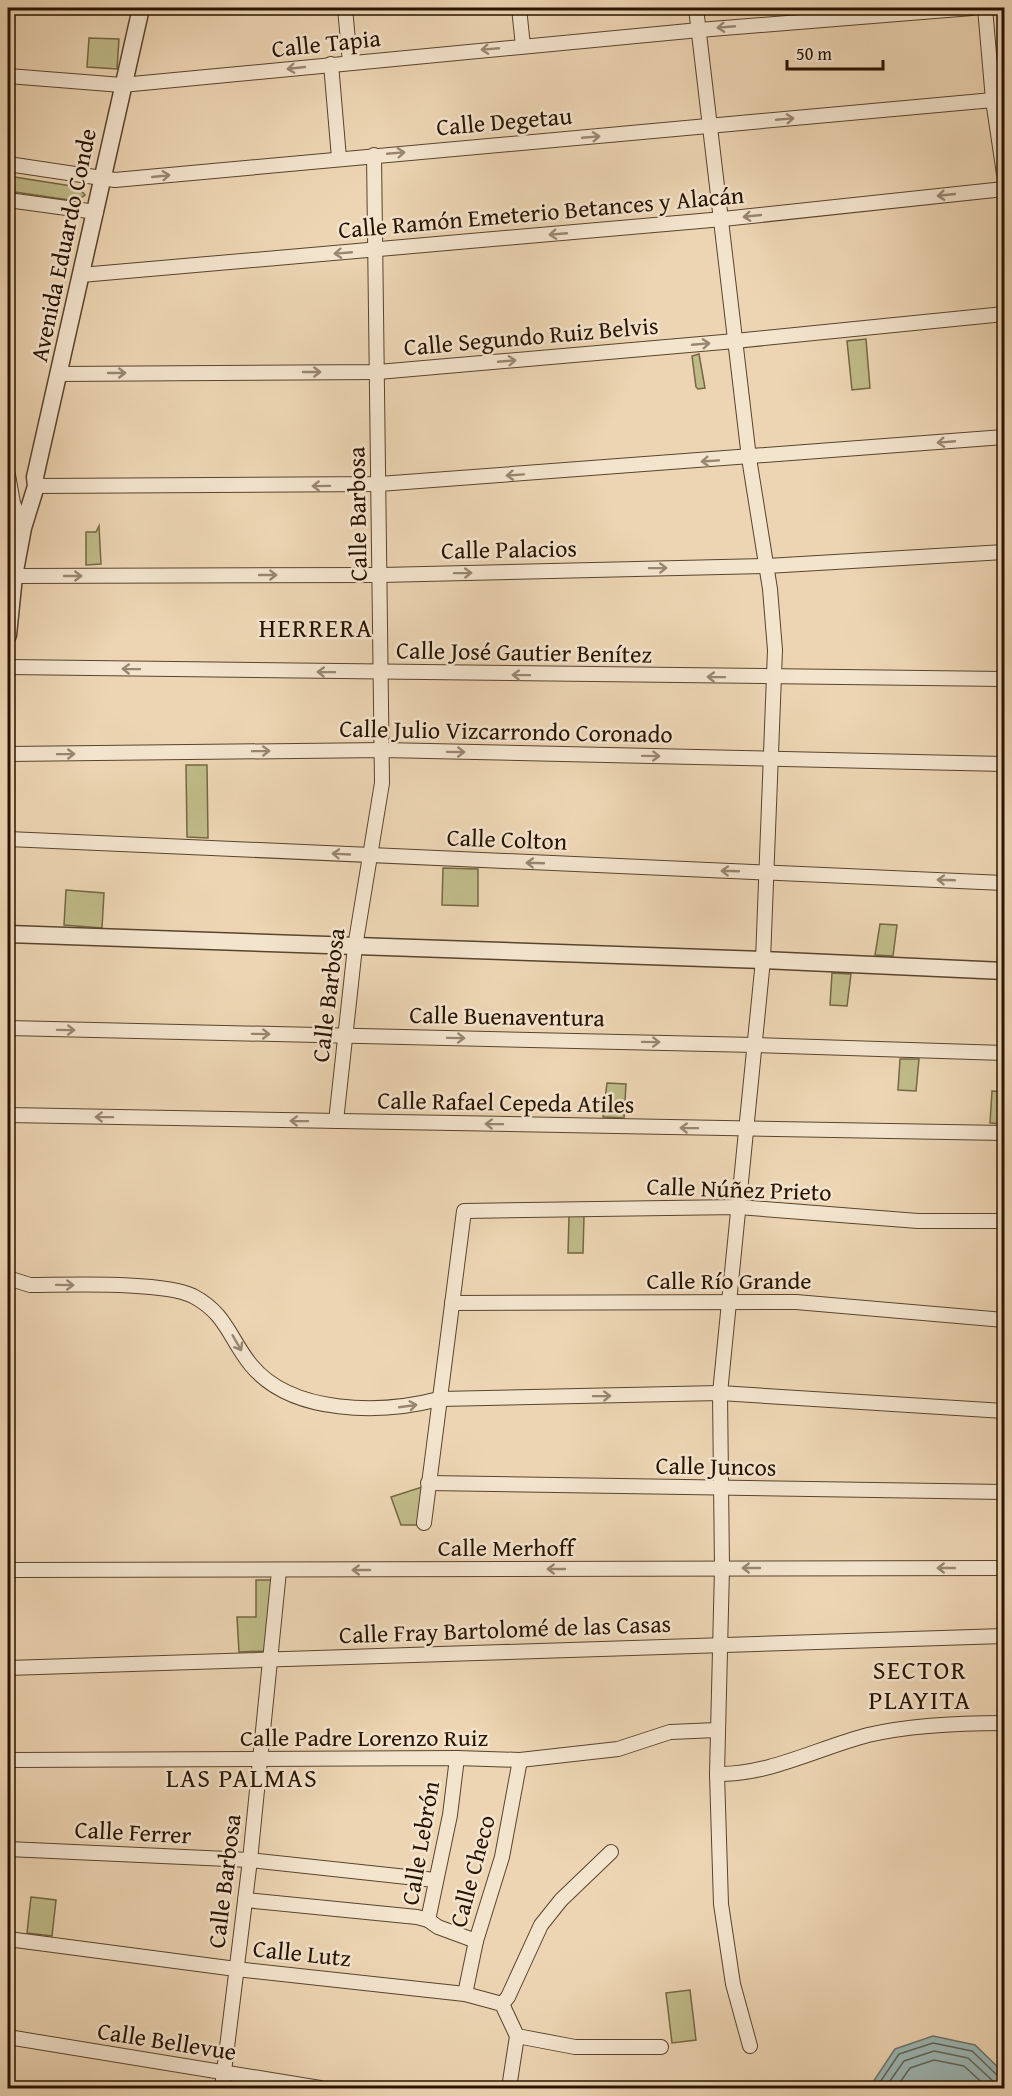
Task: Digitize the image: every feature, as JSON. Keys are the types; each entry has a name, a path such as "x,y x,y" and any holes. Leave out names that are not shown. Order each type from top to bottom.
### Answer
{"street":[{"name":"Avenida Eduardo Conde","path":"8,635 14,576 15,528 36,486 35,477 141,8"},
{"path":"345,8 350,63"},
{"path":"519,8 523,46"},
{"path":"696,8 723,219 749,458 773,616 774,678 763,960 727,1302 720,1393 722,1568 721,1643 718,1653 717,1774 721,1904 733,1984 750,2046"},
{"name":"Calle Tapia","path":"8,76 122,85 699,30 972,8"},
{"path":"985,8 999,99 1005,174"},
{"path":"331,64 339,158"},
{"name":"Calle Degetau","path":"8,164 116,180 999,99"},
{"name":"Calle Barbosa","path":"336,1121 355,947 382,783 374,155"},
{"name":"Calle Ramón Emeterio Betances y Alacán","path":"81,275 723,219 1005,189"},
{"path":"8,200 96,212"},
{"name":"Calle Segundo Ruiz Belvis","path":"59,374 378,372 735,341 1005,314"},
{"path":"36,486 379,484 1005,438"},
{"path":"8,475 15,528"},
{"name":"Calle Palacios","path":"14,576 381,575 767,566 1005,552"},
{"name":"Calle José Gautier Benítez","path":"8,667 1005,679"},
{"name":"Calle Julio Vizcarrondo Coronado","path":"8,754 383,750 1005,764"},
{"name":"Calle Colton","path":"8,839 1005,883"},
{"path":"8,934 763,960 1005,971"},
{"name":"Calle Buenaventura","path":"8,1029 346,1035 1005,1053"},
{"name":"Calle Rafael Cepeda Atiles","path":"8,1115 1005,1133"},
{"name":"Calle Núñez Prieto","path":"452,1303 466,1214 738,1207 918,1221 1005,1221"},
{"path":"8,1278 30,1285 178,1290 210,1307 219,1315 249,1363 262,1376 289,1394 316,1403 406,1408 439,1399 720,1393 1005,1411"},
{"path":"424,1523 452,1303"},
{"name":"Calle Río Grande","path":"452,1303 841,1304 1005,1320"},
{"name":"Calle Juncos","path":"428,1483 1005,1492"},
{"name":"Calle Merhoff","path":"8,1570 1005,1568"},
{"name":"Calle Barbosa","path":"222,2088 250,1860 272,1660 279,1571"},
{"name":"Calle Fray Bartolomé de las Casas","path":"8,1668 721,1643 1005,1636"},
{"path":"717,1774 766,1768 870,1735 945,1725 1005,1723"},
{"name":"Calle Padre Lorenzo Ruiz","path":"8,1760 457,1758 520,1760 618,1749 670,1732 717,1730"},
{"name":"Calle Lebrón","path":"457,1758 450,1815 428,1920 438,1927 476,1941"},
{"name":"Calle Checo","path":"465,1994 476,1941 502,1857 520,1760"},
{"name":"Calle Ferrer","path":"8,1849 250,1860 435,1880"},
{"path":"508,2088 517,2036 502,2004 508,1997 541,1925 561,1900 611,1852"},
{"path":"245,1900 428,1920"},
{"name":"Calle Lutz","path":"8,1939 236,1969 465,1994 502,2004"},
{"path":"517,2036 575,2047 661,2048"},
{"name":"Calle Bellevue","path":"8,2037 320,2088"}],"shaded area":[{"path":"89,38 119,39 117,69 87,67"},
{"path":"8,176 78,187 85,195 76,201 8,191"},
{"path":"866,339 870,388 852,390 847,341"},
{"path":"699,354 705,388 698,389 692,356"},
{"path":"99,526 101,564 86,565 86,532 96,532"},
{"path":"186,765 207,765 208,838 187,837"},
{"path":"443,868 478,869 478,906 442,905"},
{"path":"66,890 104,893 102,928 64,925"},
{"path":"880,924 897,925 893,956 875,955"},
{"path":"832,973 851,974 847,1006 830,1005"},
{"path":"900,1059 919,1059 916,1091 898,1090"},
{"path":"607,1083 626,1084 624,1118 603,1117"},
{"path":"992,1091 1004,1092 1004,1124 990,1123"},
{"path":"569,1216 584,1216 583,1253 568,1253"},
{"path":"422,1487 417,1525 401,1525 391,1497"},
{"path":"256,1580 273,1580 266,1651 239,1652 237,1617 256,1617"},
{"path":"31,1897 56,1900 52,1936 27,1933"},
{"path":"690,1990 696,2040 672,2043 666,1993"}],"water":[{"path":"933,2036 975,2045 1004,2073 1004,2088 869,2088 895,2049"}],"district":[{"name":"HERRERA","path":"316,627"},
{"name":"SECTOR PLAYITA","path":"920,1684"},
{"name":"LAS PALMAS","path":"242,1777"}]}
